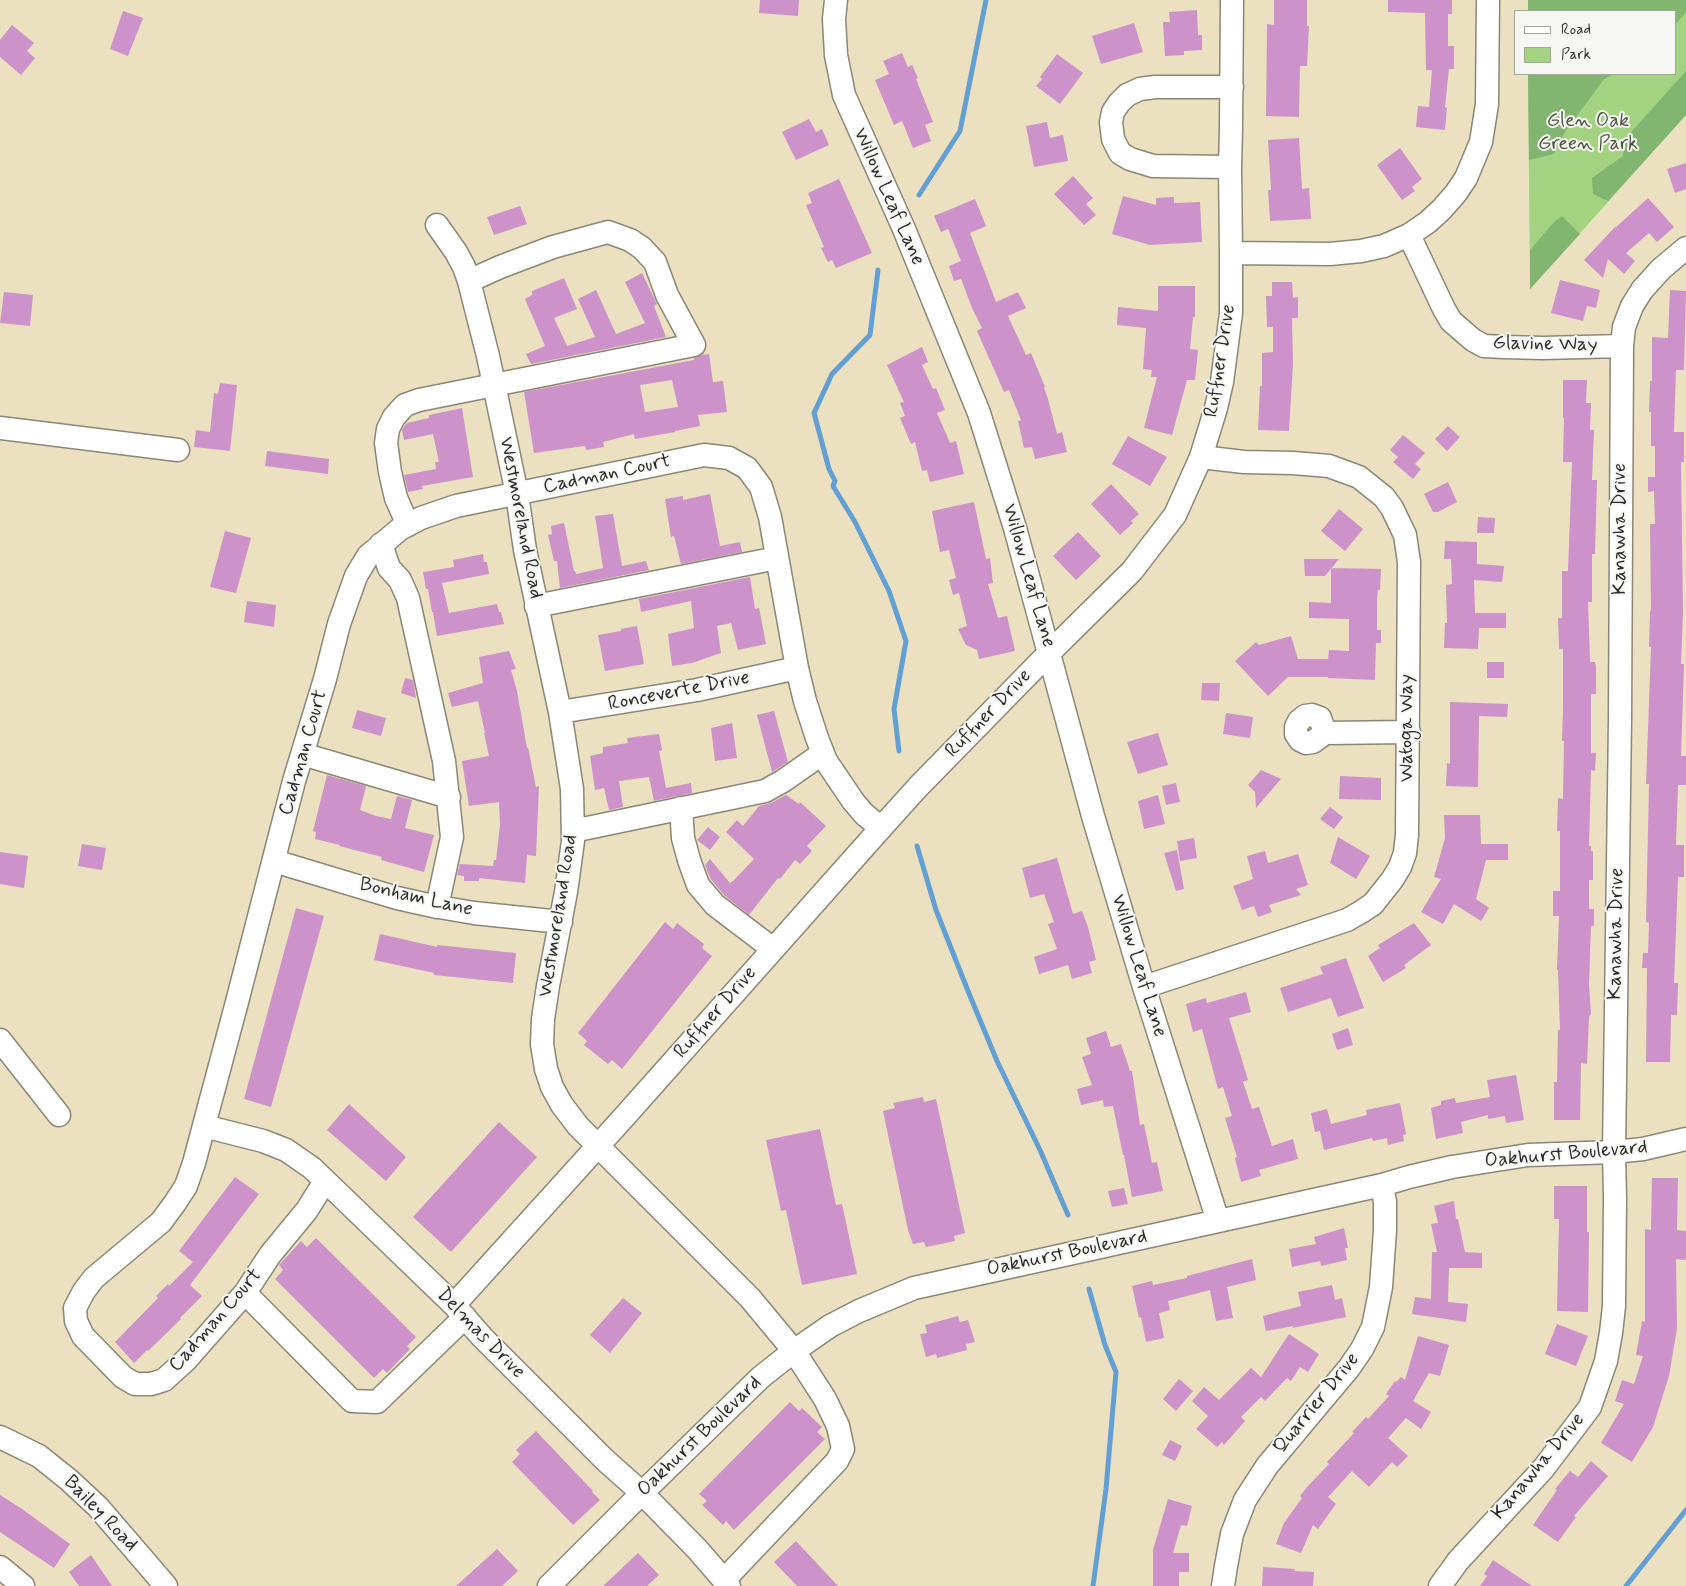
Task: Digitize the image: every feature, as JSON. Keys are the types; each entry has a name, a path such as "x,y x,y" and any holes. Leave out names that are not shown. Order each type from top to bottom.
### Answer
{"street":[{"name":"Willow Leaf Lane","path":"836,0 834,19 836,55 844,96 904,229 979,413 1015,528 1093,816 1144,987 1218,1221"},
{"name":"Ruffner Drive","path":"245,1293 352,1401 377,1402 459,1311 598,1145 880,828 1050,652 1132,571 1175,515 1201,457 1216,408 1222,382 1231,313 1232,0"},
{"path":"1232,253 1330,254 1361,251 1384,246 1409,235 1428,222 1456,193 1466,178 1481,142 1487,104 1488,0"},
{"path":"1230,167 1153,166 1130,159 1120,153 1113,139 1112,122 1113,112 1119,103 1127,95 1140,89 1155,87 1232,87"},
{"name":"Westmoreland Road","path":"437,225 456,252 469,282 494,385 517,494 536,606 560,712 572,789 573,841 561,922 546,994 543,1030 543,1052 546,1069 552,1087 562,1105 578,1126 750,1298 794,1351 828,1405 838,1426 843,1449 837,1461 726,1583"},
{"path":"408,525 396,498 386,443 388,429 394,416 405,405 419,400 694,345 667,295 655,262 642,248 630,240 608,232 552,246 469,282"},
{"name":"Glavine Way","path":"1409,235 1451,321 1472,340 1484,346 1543,348 1622,346"},
{"name":"Kanawha Drive","path":"1440,1586 1458,1561 1542,1469 1590,1407 1606,1361 1611,1334 1614,1306 1622,346 1624,327 1632,306 1642,290 1661,269 1686,248"},
{"path":"0,428 178,450"},
{"name":"Cadman Court","path":"325,1181 307,1210 270,1256 245,1293 186,1360 164,1380 151,1384 135,1384 123,1377 83,1336 76,1321 74,1308 94,1278 160,1222 176,1203 186,1186 204,1126 294,781 326,679 339,624 356,576 368,556 400,529 421,518 456,506 704,455 729,458 747,468 761,487 770,517 797,668 805,701 823,753 826,761 853,801 880,828"},
{"name":"Watoga Way","path":"1144,987 1347,920 1362,912 1373,904 1400,867 1405,853 1407,835 1409,562 1405,535 1396,516 1384,496 1359,477 1329,466 1244,462 1201,457"},
{"path":"381,544 389,568 400,580 408,598 444,761 452,837 437,907"},
{"path":"536,606 777,558"},
{"name":"Ronceverte Drive","path":"560,712 698,690 797,668"},
{"path":"1325,732 1409,732"},
{"path":"573,830 765,791 823,753"},
{"path":"302,754 449,797"},
{"path":"681,808 688,860 698,885 715,905 773,949"},
{"name":"Bonham Lane","path":"274,861 397,898 437,907 561,922"},
{"path":"0,1040 58,1115"},
{"name":"Delmas Drive","path":"204,1126 264,1140 286,1150 312,1168 459,1311 482,1337 605,1460 642,1493 697,1549 726,1583"},
{"name":"Oakhurst Boulevard","path":"550,1586 642,1493 761,1378 794,1351 830,1326 859,1311 914,1288 1452,1168 1528,1155 1643,1150 1686,1138"},
{"name":"Quarrier Drive","path":"1223,1586 1232,1534 1245,1500 1267,1466 1349,1368 1362,1349 1373,1326 1381,1287 1385,1230 1385,1202 1382,1185"},
{"name":"Bailey Road","path":"0,1437 39,1456 69,1480 98,1507 166,1586"},
{"path":"0,1567 23,1586"}],"green space":[{"name":"Glen Oak Green Park","path":"1528,0 1686,0 1686,115 1530,289 1528,75 1676,75 1676,10 1528,10"},
{"path":"1528,0 1686,0 1686,12 1676,24 1676,10 1528,10"},
{"path":"1686,71 1686,115 1608,201 1593,194 1592,178 1623,156 1625,139"},
{"path":"1528,75 1613,75 1604,79 1565,132 1554,154 1529,160"},
{"path":"1562,216 1580,234 1530,289 1530,250 1554,222"}],"building":[{"path":"760,0 799,0 798,16 759,13"},
{"path":"1274,0 1307,0 1307,26 1309,26 1307,66 1300,66 1299,117 1266,116 1267,24 1274,25"},
{"path":"1388,0 1452,0 1452,14 1448,14 1448,46 1454,46 1454,69 1449,69 1445,107 1447,108 1445,130 1416,127 1418,106 1429,107 1432,70 1426,70 1425,13 1388,12"},
{"path":"1197,10 1198,35 1202,35 1202,50 1184,51 1184,55 1165,56 1163,22 1170,22 1169,12"},
{"path":"123,11 143,18 128,56 110,49"},
{"path":"1134,23 1143,52 1101,64 1092,36"},
{"path":"12,25 34,43 27,51 35,58 21,75 0,57 0,40"},
{"path":"902,53 908,67 912,65 918,78 916,79 933,122 925,125 931,141 913,148 902,121 894,125 875,80 889,74 883,61"},
{"path":"1057,54 1083,73 1060,104 1036,86 1042,79 1040,77"},
{"path":"809,119 816,132 822,129 829,145 796,160 782,132"},
{"path":"1047,122 1050,138 1063,135 1068,161 1034,167 1026,126"},
{"path":"1299,138 1302,189 1309,188 1311,219 1270,221 1268,190 1271,190 1268,140"},
{"path":"1400,148 1422,179 1412,187 1415,191 1402,200 1377,165"},
{"path":"1686,163 1686,189 1675,193 1667,169"},
{"path":"1073,176 1093,198 1086,204 1096,215 1084,225 1054,194"},
{"path":"839,179 872,253 836,268 832,260 828,262 821,248 824,247 806,205 812,203 808,193"},
{"path":"1123,196 1156,205 1156,198 1174,197 1174,203 1200,202 1202,242 1150,245 1112,234"},
{"path":"1648,198 1674,227 1657,242 1649,233 1626,253 1635,261 1624,274 1608,259 1603,278 1584,260 1616,226 1615,228"},
{"path":"975,199 986,226 970,233 996,302 1018,292 1026,308 1008,316 1026,355 1031,353 1045,387 1057,434 1062,432 1067,452 1035,459 1032,447 1024,448 1018,421 1021,420 1009,390 1004,392 977,331 982,328 961,279 954,281 949,266 961,261 948,229 941,232 934,216"},
{"path":"520,206 527,224 494,235 487,217"},
{"path":"642,273 657,304 654,306 666,337 531,364 526,354 545,346 525,299 532,295 532,291 564,278 577,309 554,318 567,346 595,337 578,299 596,290 616,334 645,323 625,282"},
{"path":"1560,280 1600,290 1596,308 1587,306 1583,321 1551,313"},
{"path":"1272,282 1292,282 1293,298 1298,297 1298,318 1292,318 1293,364 1289,431 1258,430 1260,386 1262,386 1262,353 1273,352 1273,327 1267,327 1266,296 1272,296"},
{"path":"1158,286 1195,286 1195,317 1193,317 1190,349 1198,350 1195,380 1187,380 1172,435 1144,428 1157,377 1151,377 1152,370 1143,369 1146,328 1117,325 1118,307 1158,311"},
{"path":"1670,290 1686,291 1684,370 1676,370 1674,432 1684,432 1684,462 1681,462 1683,612 1681,664 1684,664 1681,756 1686,756 1686,785 1678,785 1676,845 1684,845 1684,877 1678,877 1674,983 1678,983 1677,1015 1671,1015 1670,1062 1646,1062 1647,968 1642,968 1643,953 1648,953 1649,923 1646,922 1649,784 1646,784 1651,647 1649,647 1651,611 1650,524 1655,524 1654,491 1648,492 1648,477 1655,477 1655,446 1651,446 1651,412 1649,412 1650,381 1652,381 1652,337 1668,338"},
{"path":"4,292 33,295 30,326 0,323"},
{"path":"922,347 928,362 922,365 933,389 936,388 945,410 937,413 950,443 956,441 964,474 930,482 927,470 922,471 915,442 911,444 900,418 905,416 900,403 904,402 887,365"},
{"path":"709,354 713,382 723,381 727,412 698,415 700,426 675,432 635,439 634,434 603,442 604,447 586,450 585,446 534,453 524,392 694,360 694,358","holes":["672,380 678,407 645,412 640,385"]},
{"path":"1563,380 1587,380 1586,403 1591,403 1590,430 1594,430 1592,480 1597,480 1595,554 1592,554 1592,602 1588,602 1590,662 1595,662 1596,667 1596,694 1591,694 1591,753 1596,753 1595,771 1591,770 1589,846 1591,846 1591,851 1593,851 1593,880 1589,880 1589,909 1594,909 1594,926 1591,926 1589,984 1591,1014 1589,1017 1587,1064 1581,1063 1580,1120 1554,1120 1554,1082 1557,1082 1558,1030 1560,1030 1557,970 1559,916 1553,916 1553,891 1560,891 1560,831 1557,831 1558,798 1563,799 1564,741 1562,741 1563,649 1559,649 1558,618 1562,618 1562,571 1568,571 1572,462 1563,462"},
{"path":"220,383 237,385 230,451 194,447 196,430 210,432 214,393 218,394"},
{"path":"462,408 473,477 422,486 423,489 408,492 404,475 436,469 435,462 439,462 433,434 404,440 402,430 405,425 429,418 429,415"},
{"path":"1448,426 1460,437 1447,451 1435,439"},
{"path":"1403,435 1425,453 1415,464 1421,469 1413,479 1393,462 1398,457 1390,450"},
{"path":"1128,436 1167,457 1150,486 1112,464"},
{"path":"267,451 329,459 328,474 265,466"},
{"path":"1448,482 1457,502 1438,512 1433,512 1424,494"},
{"path":"1111,484 1139,514 1131,521 1133,523 1120,535 1091,504"},
{"path":"710,494 720,546 740,542 742,552 681,564 674,536 671,537 665,499 683,496 683,500"},
{"path":"974,502 986,559 990,558 993,583 988,584 998,618 1007,616 1015,651 979,659 977,650 966,645 958,629 967,626 959,593 953,595 949,580 956,578 949,550 940,552 932,511"},
{"path":"1339,509 1363,529 1345,551 1321,531"},
{"path":"613,514 622,566 646,561 649,570 560,588 557,561 554,561 548,535 552,534 551,526 564,523 576,574 603,568 595,516"},
{"path":"1478,517 1495,518 1494,533 1477,533"},
{"path":"225,531 251,538 236,593 210,587"},
{"path":"1078,532 1101,556 1076,580 1053,556"},
{"path":"1445,541 1477,542 1477,564 1504,566 1502,582 1474,580 1475,613 1506,613 1506,628 1479,628 1478,649 1444,648 1445,623 1447,623 1446,585 1452,584 1451,559 1444,559"},
{"path":"483,554 484,562 487,562 489,574 442,583 449,613 497,604 504,624 437,636 423,572 454,567 453,560"},
{"path":"1304,559 1339,559 1325,576 1305,576"},
{"path":"1331,568 1381,569 1380,590 1378,590 1377,598 1377,630 1381,630 1381,643 1376,643 1375,680 1288,677 1268,696 1235,661 1256,642 1259,645 1291,636 1298,659 1328,659 1329,650 1349,651 1349,619 1309,618 1309,602 1331,603"},
{"path":"750,577 755,609 759,608 766,644 738,650 731,623 717,626 721,653 692,663 672,666 668,634 694,628 691,601 641,612 639,599"},
{"path":"247,601 276,605 274,627 244,622"},
{"path":"637,626 644,664 605,671 598,635"},
{"path":"509,651 516,669 511,670 517,691 527,748 536,787 539,786 536,856 527,855 525,883 479,878 479,881 464,881 464,876 457,875 460,864 493,866 494,860 496,860 500,825 499,802 469,806 462,761 489,756 485,733 478,701 452,707 448,693 483,683 479,657"},
{"path":"1487,662 1504,662 1504,678 1487,678"},
{"path":"405,678 413,680 416,698 401,693"},
{"path":"1202,683 1220,683 1219,701 1201,700"},
{"path":"1450,702 1508,704 1507,717 1479,716 1478,787 1446,786 1447,763 1450,764"},
{"path":"357,710 386,718 381,736 352,728"},
{"path":"774,711 788,762 772,772 757,715"},
{"path":"1226,713 1253,717 1250,738 1223,734"},
{"path":"732,723 737,758 715,761 711,728"},
{"path":"1158,733 1168,765 1138,774 1127,742"},
{"path":"659,734 662,750 659,751 666,788 691,783 692,793 654,801 649,777 619,781 623,807 609,810 604,788 595,790 590,756 603,753 603,747 628,743 627,738"},
{"path":"1261,770 1281,779 1256,808 1255,792 1248,785"},
{"path":"327,775 366,786 360,810 376,816 391,819 397,796 412,800 405,828 434,835 424,872 381,860 382,857 315,839 316,832 313,831"},
{"path":"1340,776 1381,778 1381,800 1339,799"},
{"path":"1176,783 1180,802 1166,805 1162,786"},
{"path":"786,795 799,804 800,802 826,826 807,846 812,851 800,864 795,860 749,915 724,895 710,878 705,865 710,859 730,883 733,881 754,859 726,832 737,820 743,826 759,806 771,803"},
{"path":"1158,795 1165,824 1144,829 1138,801"},
{"path":"1330,807 1343,817 1334,829 1320,819"},
{"path":"1444,815 1480,815 1481,844 1508,844 1508,860 1486,860 1476,899 1489,908 1481,921 1454,904 1443,924 1421,912 1441,879 1434,877 1445,838"},
{"path":"708,827 720,837 710,850 697,840"},
{"path":"1338,837 1370,856 1356,879 1330,863"},
{"path":"1194,838 1197,858 1180,861 1177,841"},
{"path":"82,844 106,848 102,870 78,866"},
{"path":"1177,850 1184,889 1176,891 1164,853"},
{"path":"1265,851 1268,863 1298,854 1308,885 1296,889 1301,895 1269,905 1272,912 1258,917 1254,906 1242,910 1233,886 1253,879 1247,856"},
{"path":"0,852 28,856 24,888 0,884"},
{"path":"1057,858 1073,914 1082,911 1096,960 1089,962 1092,973 1072,979 1068,965 1039,974 1034,957 1057,949 1048,924 1054,922 1044,894 1030,898 1022,868"},
{"path":"296,908 324,916 271,1107 244,1099"},
{"path":"665,922 673,929 677,923 704,944 702,948 712,956 622,1069 612,1060 608,1064 584,1045 587,1041 578,1033"},
{"path":"1414,923 1431,945 1404,965 1406,968 1383,982 1368,956 1380,948 1378,945"},
{"path":"380,934 437,947 437,945 516,953 513,983 434,975 434,973 374,960"},
{"path":"1346,958 1364,1008 1338,1017 1331,998 1288,1012 1280,988 1323,974 1320,967"},
{"path":"1246,992 1251,1012 1229,1018 1248,1080 1243,1082 1252,1109 1259,1107 1272,1146 1293,1139 1298,1159 1259,1170 1261,1176 1241,1182 1235,1158 1237,1157 1225,1118 1232,1116 1223,1087 1218,1089 1202,1029 1193,1032 1186,1004 1206,998 1207,1003"},
{"path":"1348,1028 1353,1045 1337,1050 1332,1034"},
{"path":"1106,1031 1111,1047 1121,1044 1130,1071 1132,1071 1140,1125 1144,1124 1152,1163 1157,1162 1163,1191 1132,1197 1113,1106 1104,1107 1103,1100 1081,1105 1077,1089 1092,1085 1082,1057 1091,1054 1086,1038"},
{"path":"1516,1075 1524,1120 1506,1123 1505,1116 1488,1119 1488,1115 1461,1122 1463,1133 1436,1139 1431,1108 1441,1105 1441,1101 1455,1098 1456,1103 1490,1097 1487,1080"},
{"path":"923,1097 924,1102 936,1099 965,1233 954,1236 955,1241 926,1247 924,1242 913,1244 908,1230 883,1111 895,1108 893,1103"},
{"path":"1400,1103 1406,1134 1403,1135 1404,1141 1388,1145 1387,1138 1373,1141 1372,1138 1324,1150 1320,1131 1315,1132 1311,1113 1327,1109 1331,1124 1367,1115 1366,1110"},
{"path":"349,1104 406,1157 386,1181 327,1130"},
{"path":"499,1122 537,1157 451,1252 413,1217"},
{"path":"820,1129 836,1205 842,1204 857,1274 802,1285 786,1210 781,1211 766,1140"},
{"path":"235,1177 259,1194 190,1285 202,1296 181,1319 134,1363 115,1342 158,1298 156,1296 193,1262 179,1251"},
{"path":"1652,1178 1678,1178 1677,1230 1686,1231 1686,1260 1676,1259 1677,1328 1669,1376 1653,1427 1632,1462 1601,1443 1624,1404 1615,1401 1622,1380 1634,1384 1643,1356 1636,1355 1642,1321 1645,1322 1645,1229 1651,1230"},
{"path":"1554,1186 1587,1186 1587,1232 1589,1232 1588,1312 1557,1311 1559,1219 1554,1219"},
{"path":"1124,1188 1128,1204 1112,1207 1108,1191"},
{"path":"1454,1201 1456,1219 1458,1219 1465,1252 1482,1253 1482,1268 1449,1268 1448,1302 1468,1304 1466,1322 1412,1314 1415,1297 1431,1299 1432,1252 1437,1252 1431,1224 1438,1223 1434,1206"},
{"path":"1344,1228 1348,1248 1345,1248 1347,1260 1321,1266 1320,1261 1292,1267 1289,1249 1316,1244 1314,1237"},
{"path":"316,1238 416,1337 407,1346 410,1349 387,1373 383,1369 374,1378 275,1279 283,1270 279,1265 301,1241 307,1247"},
{"path":"1252,1259 1256,1280 1227,1287 1233,1318 1216,1321 1210,1290 1168,1301 1170,1310 1159,1313 1164,1338 1146,1342 1132,1286 1152,1281 1153,1285 1187,1278 1187,1276"},
{"path":"1332,1285 1335,1300 1342,1298 1346,1317 1292,1328 1294,1326 1266,1331 1263,1316 1301,1306 1298,1292"},
{"path":"623,1298 642,1313 610,1353 590,1335"},
{"path":"958,1316 960,1322 968,1320 975,1342 966,1344 967,1350 937,1358 936,1354 926,1357 920,1334 927,1333 925,1325"},
{"path":"1557,1324 1588,1336 1576,1366 1545,1354"},
{"path":"1289,1334 1319,1354 1308,1372 1300,1367 1291,1381 1287,1378 1265,1401 1261,1397 1241,1417 1245,1421 1224,1445 1222,1442 1217,1447 1196,1429 1208,1416 1192,1401 1204,1387 1219,1400 1251,1368 1261,1377"},
{"path":"1418,1336 1449,1345 1440,1376 1429,1373 1413,1401 1431,1412 1421,1429 1406,1418 1388,1438 1408,1456 1397,1467 1392,1462 1369,1487 1352,1471 1328,1497 1336,1504 1318,1529 1313,1525 1301,1553 1276,1544 1284,1523 1302,1498 1300,1496 1307,1487 1329,1464 1327,1462 1354,1433 1352,1432 1366,1417 1368,1419 1389,1396 1386,1394 1395,1381 1401,1377 1405,1380"},
{"path":"1179,1379 1193,1391 1176,1411 1163,1399"},
{"path":"790,1402 799,1411 802,1408 822,1427 817,1432 825,1439 734,1530 726,1521 723,1525 702,1505 707,1501 699,1494"},
{"path":"536,1431 600,1500 573,1525 512,1462 520,1454 516,1450"},
{"path":"1170,1440 1182,1446 1175,1461 1162,1455"},
{"path":"1591,1461 1608,1476 1574,1516 1576,1517 1558,1542 1533,1525 1557,1490 1555,1489 1570,1471 1578,1477"},
{"path":"0,1495 70,1544 54,1568 0,1532"},
{"path":"1168,1499 1192,1506 1187,1526 1181,1525 1173,1553 1189,1553 1189,1572 1179,1572 1179,1586 1153,1586 1153,1550"},
{"path":"796,1541 838,1586 797,1586 774,1562"},
{"path":"497,1549 518,1571 502,1586 456,1586"},
{"path":"638,1553 659,1575 647,1586 603,1586"},
{"path":"91,1555 112,1586 79,1586 69,1572"},
{"path":"1493,1560 1532,1586 1480,1586 1487,1576 1484,1574"},
{"path":"1263,1567 1314,1572 1313,1586 1262,1586"}],"waterway":[{"path":"919,195 960,131 986,0"},
{"path":"878,270 870,335 832,374 814,413 829,469 835,481 833,486 855,522 889,591 906,641 894,709 899,751"},
{"path":"917,846 936,910 968,991 997,1061 1040,1150 1068,1215"},
{"path":"1089,1289 1105,1345 1116,1372 1106,1489 1093,1586"},
{"path":"1626,1586 1686,1510"}]}
